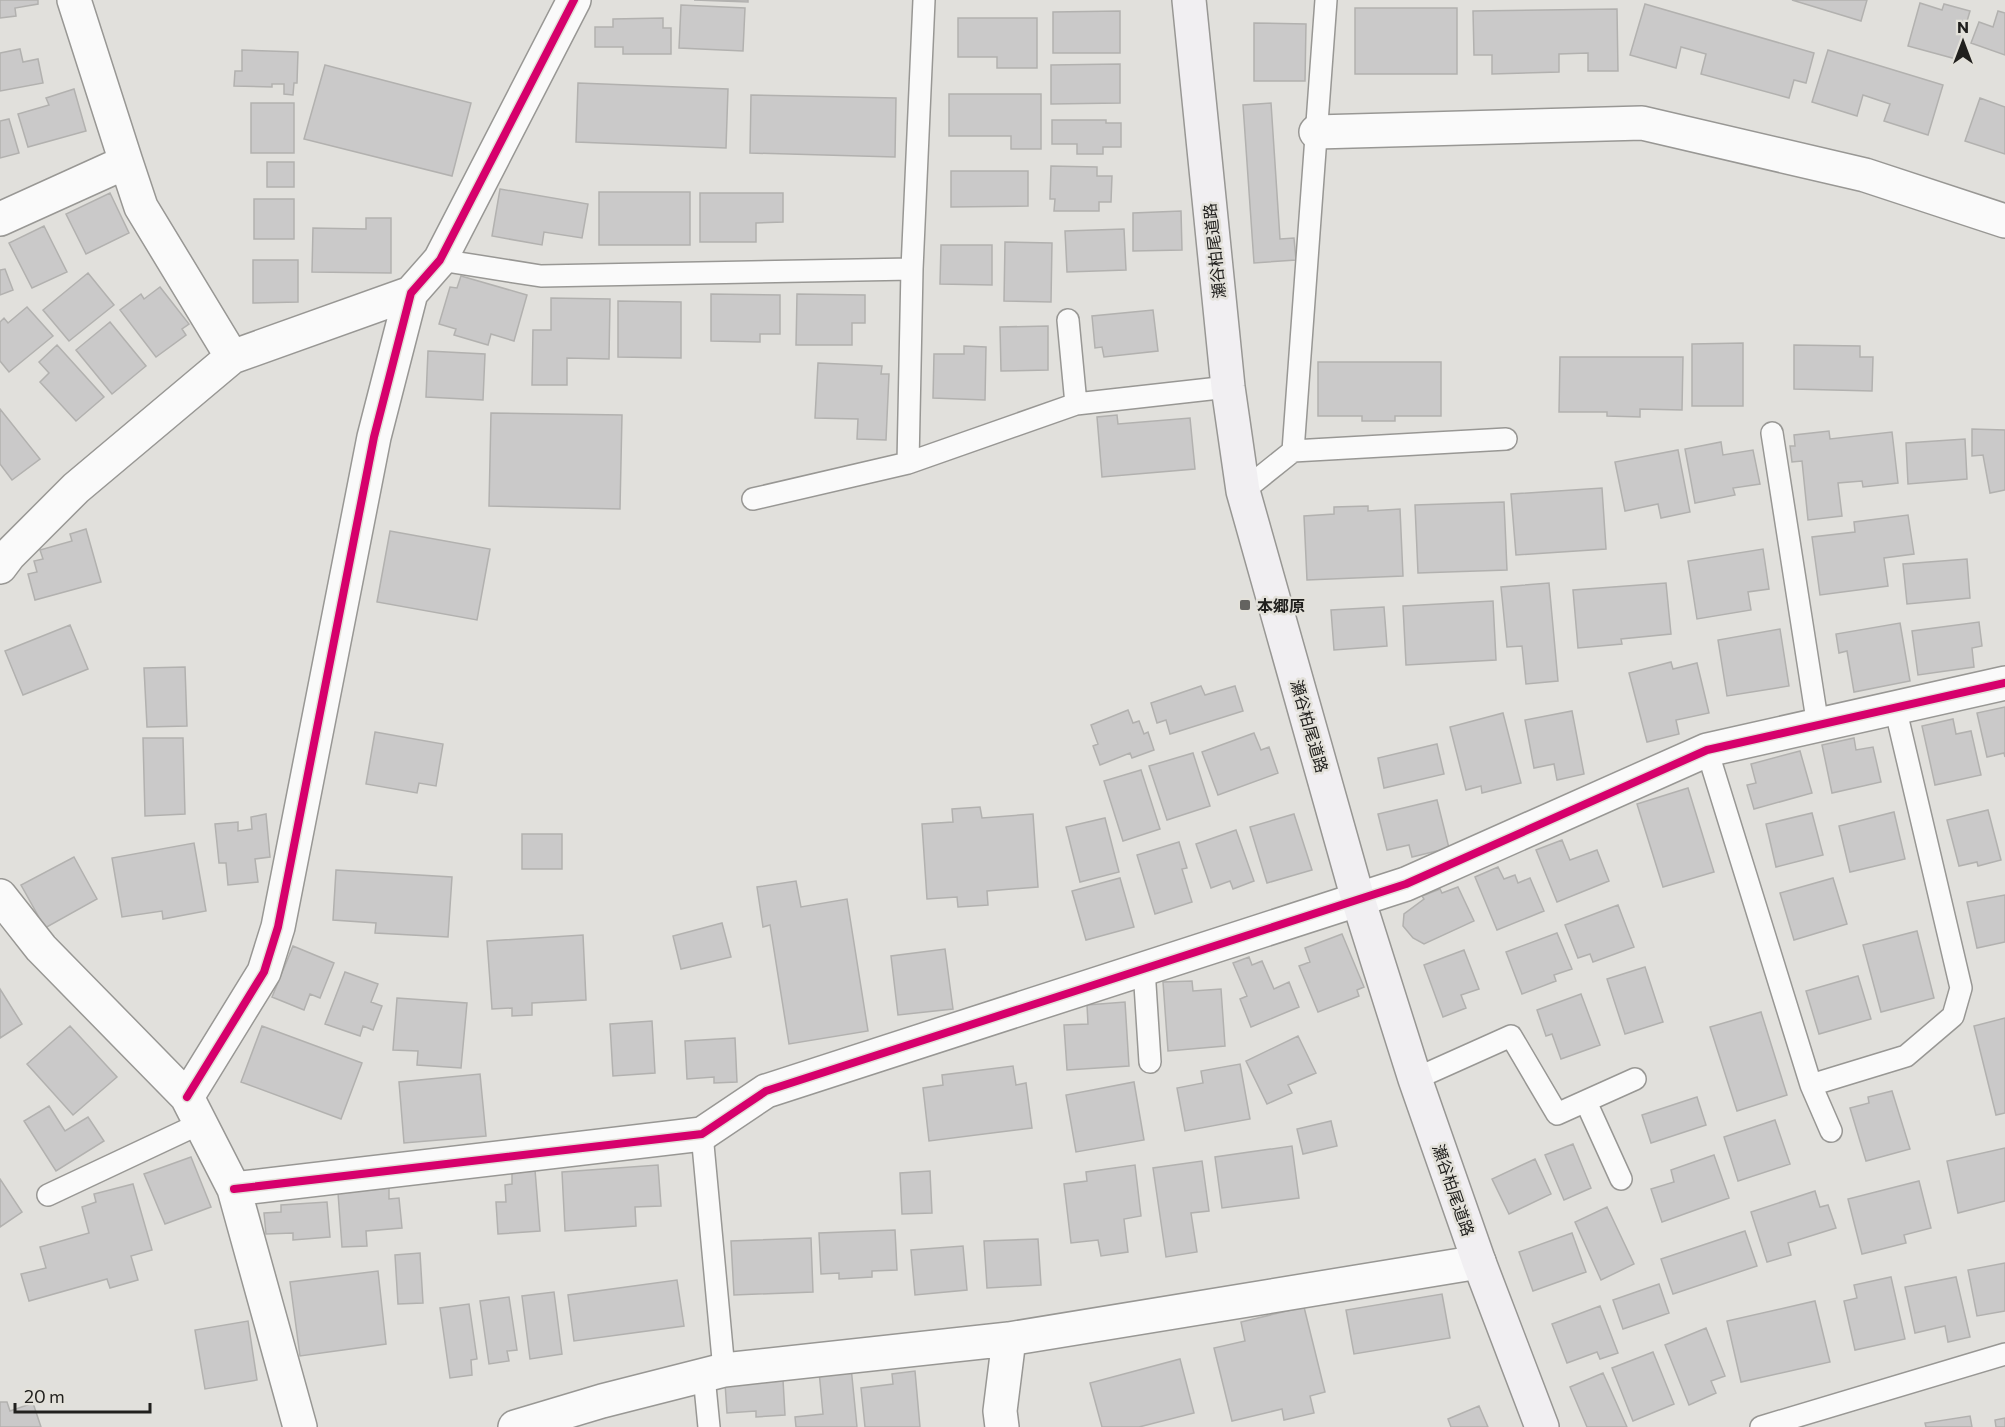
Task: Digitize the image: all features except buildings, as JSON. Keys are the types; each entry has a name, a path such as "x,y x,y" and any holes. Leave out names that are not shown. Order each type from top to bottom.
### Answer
{"main road":[{"name":"瀬谷柏尾道路","path":"1189,0 1228,387 1243,491 1358,899 1414,1079 1479,1262 1542,1427"}],"street":[{"path":"74,0 141,207 232,357"},
{"path":"193,1111 264,972 279,927 374,437 411,293 440,260 574,0"},
{"path":"1316,132 1642,123 1865,175 2005,221"},
{"path":"0,219 126,162"},
{"path":"0,567 9,555 76,488 232,357 411,293"},
{"path":"234,1189 702,1134 766,1091 1406,884 1707,750 2005,683"},
{"path":"0,896 41,948 193,1111 234,1189 300,1427"},
{"path":"514,1427 602,1401 714,1373 1009,1339 1479,1262"},
{"path":"1002,1427 1000,1411 1009,1339"}],"lane":[{"path":"908,463 912,269 924,0"},
{"path":"1293,451 1326,0"},
{"path":"440,260 541,276 912,269"},
{"path":"1068,320 1076,404"},
{"path":"753,499 908,463 1076,404 1228,387"},
{"path":"1772,433 1818,726"},
{"path":"1243,491 1293,451 1506,440"},
{"path":"1811,1085 1906,1056 1953,1016 1961,988 1895,707"},
{"path":"1707,750 1811,1085 1831,1131"},
{"path":"1144,969 1150,1062"},
{"path":"1414,1079 1511,1036 1557,1114 1635,1079"},
{"path":"1586,1102 1622,1179"},
{"path":"48,1195 193,1111"},
{"path":"702,1134 714,1373 709,1427"},
{"path":"1761,1427 2005,1354"}],"cycle path":[{"path":"187,1097 264,972 278,927 374,437 411,293 440,260 574,0"},
{"path":"234,1189 702,1134 766,1091 1406,884 1707,750 2005,683"}],"place":[{"name":"本郷原","path":"1245,605"}]}
